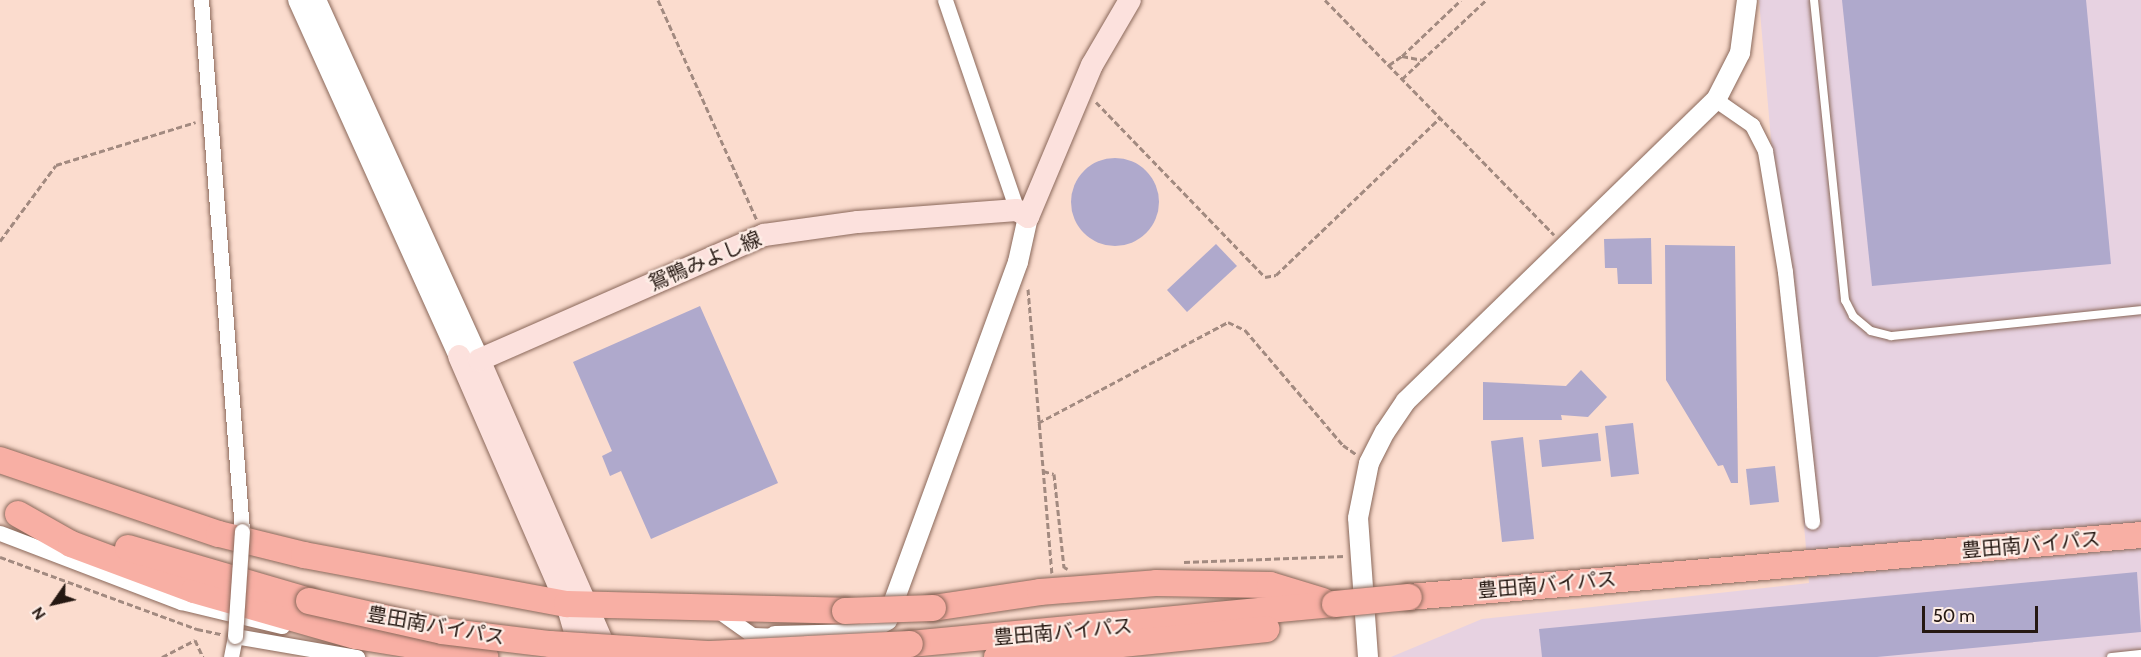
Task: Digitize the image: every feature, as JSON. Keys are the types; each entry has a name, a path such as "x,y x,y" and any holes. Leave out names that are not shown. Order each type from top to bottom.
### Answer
{"highway":[{"path":"0,459 230,537 304,555 577,606 845,611 933,608 1040,592 1156,583 1270,585 1335,604"},
{"path":"9,511 71,544 194,590 356,646 485,657"},
{"name":"豊田南バイパス","path":"9,511 309,601 442,631 550,644 711,654 910,644 1409,597 1774,568 2141,535"},
{"path":"997,657 1269,629 1335,604"}],"main road":[{"path":"1023,214 1127,2"},
{"name":"鴛鴨みよし線","path":"469,358 764,235 858,222 1023,214"},
{"path":"469,358 577,606 609,657"},
{"path":"577,606 582,657"}],"street":[{"path":"201,0 242,531 235,636 231,657"},
{"path":"298,0 469,358"},
{"path":"316,0 469,358"},
{"path":"714,609 752,636 862,634 887,620 1018,262 1023,214 945,0"},
{"path":"1368,657 1358,518 1369,463 1406,401 1716,100 1740,53 1747,0"},
{"path":"1716,100 1752,125 1765,151 1786,284 1812,522"},
{"path":"0,533 181,602 356,646"},
{"path":"235,636 356,646"},
{"path":"737,657 775,636"}],"lane":[{"path":"1814,0 1845,300 1853,316 1870,331 1892,336 2141,310"},
{"path":"2111,657 2141,654"}],"path":[{"path":"658,0 764,235"},
{"path":"1325,0 1565,247"},
{"path":"1389,65 1402,56 1461,0"},
{"path":"1402,79 1486,0"},
{"path":"1402,56 1422,60"},
{"path":"1083,88 1264,277 1276,275 1440,118"},
{"path":"0,242 56,165 209,118"},
{"path":"1018,262 1026,272 1052,580"},
{"path":"1038,423 1228,322 1245,330 1343,445 1369,463"},
{"path":"1043,471 1054,474 1064,567 1073,572"},
{"path":"1178,562 1236,557 1361,555"},
{"path":"0,557 197,629 235,636"},
{"path":"162,657 195,640 203,657"}],"shaded area":[{"path":"1759,0 2141,0 2141,657 1391,657 1482,619 1809,583"}],"building":[{"path":"1842,0 2086,0 2111,264 1872,286"},
{"path":"1106,158 1124,158 1140,165 1152,177 1159,193 1159,211 1152,227 1140,239 1124,246 1106,246 1090,239 1078,227 1071,211 1071,193 1078,177 1090,165"},
{"path":"1651,238 1652,284 1618,284 1617,268 1605,268 1604,239"},
{"path":"1216,244 1237,266 1187,312 1167,290"},
{"path":"1665,245 1735,246 1738,483 1731,483 1723,465 1718,466 1666,380"},
{"path":"700,306 778,483 651,539 621,471 610,476 602,456 612,451 573,362"},
{"path":"1581,370 1607,397 1588,417 1561,415 1562,420 1483,420 1483,382 1566,386"},
{"path":"1633,423 1639,474 1611,477 1605,426"},
{"path":"1598,433 1601,461 1542,467 1539,440"},
{"path":"1523,437 1534,539 1502,542 1491,441"},
{"path":"1775,466 1779,502 1750,505 1746,469"},
{"path":"2137,572 2141,632 1877,657 1542,657 1539,629"}]}
